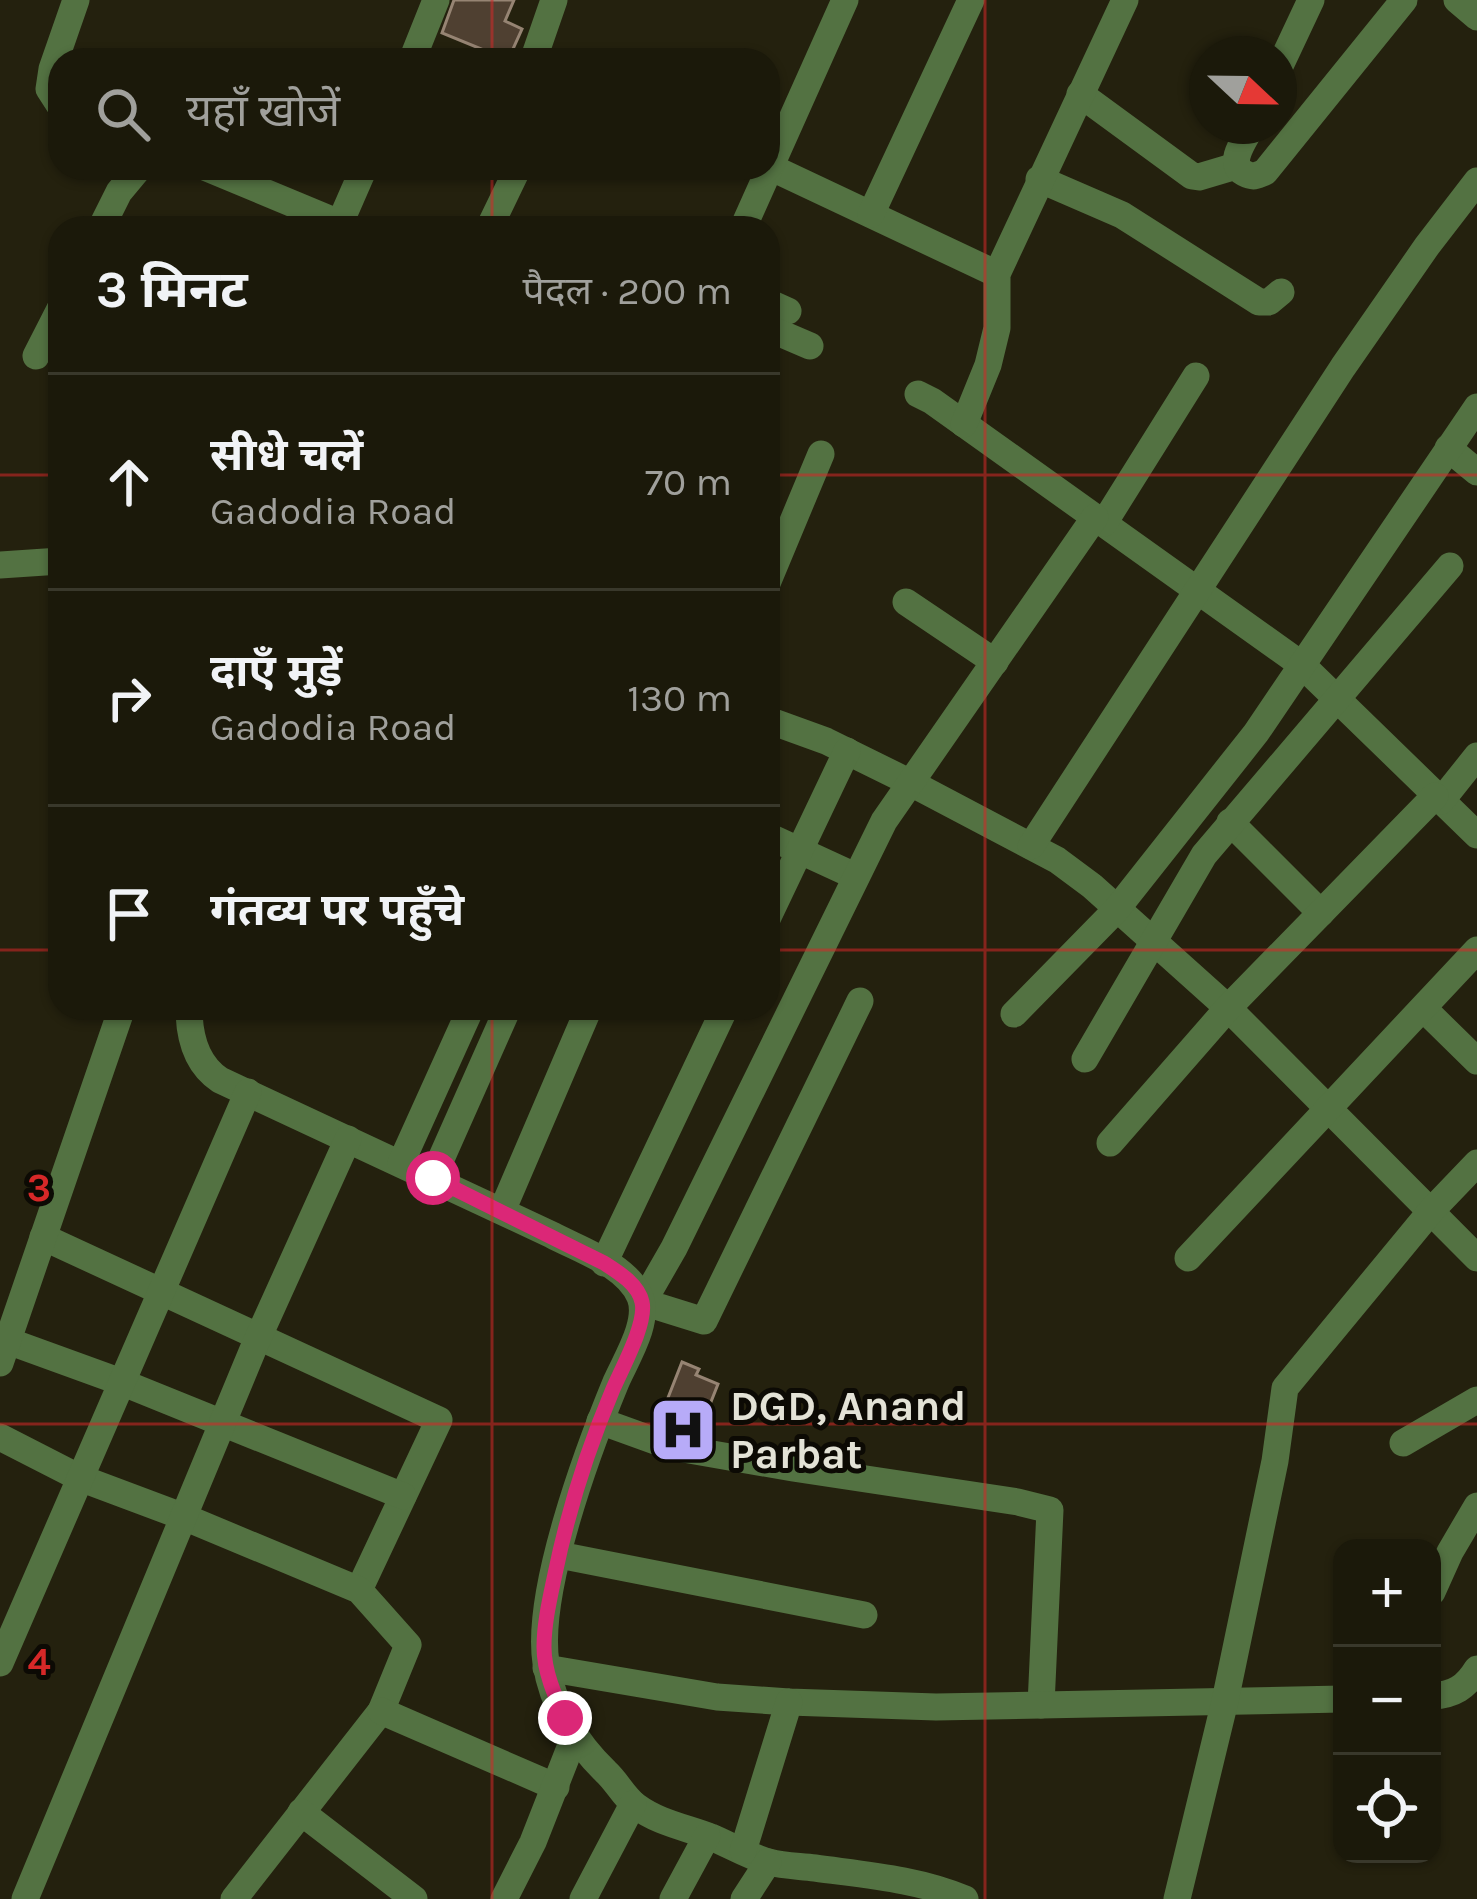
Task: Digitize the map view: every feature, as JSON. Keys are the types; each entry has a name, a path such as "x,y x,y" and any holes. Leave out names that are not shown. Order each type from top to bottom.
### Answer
{"street":[{"path":"59,48 76,0"},
{"path":"417,48 436,0"},
{"path":"537,48 554,0"},
{"path":"780,145 845,0"},
{"path":"872,214 970,0"},
{"path":"964,424 997,328 997,274 1125,0"},
{"path":"1295,36 1312,0"},
{"path":"1080,94 1192,176 1235,166 1257,176 1404,0"},
{"path":"1457,0 1477,17"},
{"path":"1235,166 1243,144"},
{"path":"780,172 997,274"},
{"path":"1039,179 1122,215 1259,302 1269,302 1281,292"},
{"path":"107,216 129,180"},
{"path":"236,180 322,216"},
{"path":"349,216 360,180"},
{"path":"495,216 512,180"},
{"path":"748,216 764,180"},
{"path":"1031,846 1343,367 1477,181"},
{"path":"780,318 811,346"},
{"path":"36,356 48,332"},
{"path":"965,1899 936,1887 887,1889 756,1856 670,1826 633,1804 584,1750 555,1696 544,1647 548,1609 559,1555 600,1421 639,1327 643,1303 855,876 909,782 1100,520 1196,376"},
{"path":"918,394 1302,665 1477,835"},
{"path":"1014,1014 1116,910 1256,733 1477,406"},
{"path":"1448,448 1477,472"},
{"path":"780,551 821,454"},
{"path":"0,565 48,562"},
{"path":"1085,1059 1204,856 1450,566"},
{"path":"906,602 995,662"},
{"path":"780,724 909,782 1057,860 1092,886 1228,1008 1477,1258"},
{"path":"780,892 848,751"},
{"path":"1110,1143 1228,1008 1477,756"},
{"path":"1230,822 1321,913"},
{"path":"780,841 855,876"},
{"path":"1188,1258 1477,950"},
{"path":"190,1020 205,1069 220,1080 604,1263 635,1288 643,1303 704,1321 860,1001"},
{"path":"1424,1010 1477,1061"},
{"path":"118,1020 4,1352 121,1382 403,1496"},
{"path":"401,1163 466,1020"},
{"path":"433,1178 503,1020"},
{"path":"502,1211 584,1020"},
{"path":"604,1263 719,1020"},
{"path":"0,1663 248,1092"},
{"path":"25,1899 259,1335 348,1139"},
{"path":"1177,1899 1225,1701 1275,1461 1285,1388 1431,1211 1477,1163"},
{"path":"43,1238 439,1420 358,1590"},
{"path":"1403,1442 1477,1400"},
{"path":"600,1421 671,1447 1050,1510 1041,1705"},
{"path":"0,1437 80,1478 184,1516 358,1590 408,1645 381,1711 234,1899"},
{"path":"1441,1572 1477,1506"},
{"path":"559,1555 864,1615"},
{"path":"546,1669 717,1697 790,1702 936,1707 1333,1700"},
{"path":"1449,1693 1466,1685 1477,1669"},
{"path":"744,1899 790,1702"},
{"path":"381,1711 556,1787"},
{"path":"504,1899 533,1842 575,1735"},
{"path":"583,1899 633,1804"},
{"path":"302,1812 414,1899"},
{"path":"674,1899 706,1835"}],"building":[{"path":"454,0 514,0 505,21 522,29 513,48 479,48 442,33"},
{"path":"682,1362 699,1369 696,1375 718,1384 701,1427 662,1413"}],"place":[{"name":"DGD, Anand Parbat","path":"683,1430"}],"route":[{"path":"433,1178 604,1263 635,1288 643,1303 639,1327 591,1445 548,1609 546,1669 565,1718"}]}
